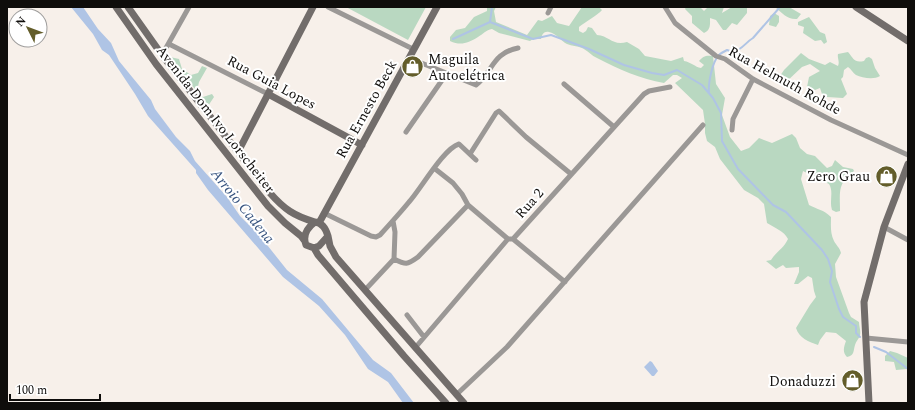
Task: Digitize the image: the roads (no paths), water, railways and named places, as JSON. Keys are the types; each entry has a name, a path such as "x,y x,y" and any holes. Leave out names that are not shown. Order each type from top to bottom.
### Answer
{"main road":[{"name":"Avenida Dom Ivo Lorscheiter","path":"116,7 156,64 268,206 301,236 306,245 314,248 318,255 356,301 446,403"},
{"name":"Avenida Dom Ivo Lorscheiter","path":"128,7 162,55 280,204 297,216 317,223"},
{"path":"238,152 313,7"},
{"name":"Rua Ernesto Beck","path":"317,223 362,145 437,7"},
{"path":"856,7 908,41"},
{"name":"Rua Guia Lopes","path":"268,94 362,145"},
{"path":"869,403 864,302 884,227 908,164"},
{"path":"304,240 305,234 309,227 317,223 322,225 328,236 333,252 464,403"},
{"path":"314,248 319,246 328,236"}],"street":[{"path":"162,55 189,7"},
{"path":"328,7 413,49"},
{"path":"548,13 551,7"},
{"name":"Rua Helmuth Rohde","path":"664,7 675,24 716,56 722,58 753,78 831,120 908,156"},
{"name":"Rua Guia Lopes","path":"169,44 268,94"},
{"path":"409,58 476,85 501,55 509,50 518,48"},
{"path":"406,132 447,73"},
{"path":"732,130 734,119 753,78"},
{"path":"564,84 614,127"},
{"name":"Rua 2","path":"415,348 510,239 644,94 649,91 670,87"},
{"path":"470,154 496,113 499,112 526,137 571,174"},
{"path":"456,395 507,347 703,125"},
{"path":"324,213 376,237 393,221 410,201 434,168 457,145 459,144 476,160"},
{"path":"434,168 453,183 462,194 468,205 565,282"},
{"path":"394,259 404,264 410,263 418,257 468,205"},
{"path":"365,290 394,259 395,232 393,221"},
{"path":"884,227 908,240"},
{"path":"407,315 424,337"},
{"path":"866,338 908,341"}],"water":[{"name":"Arroio Cadena","path":"71,7 83,7 98,29 111,43 119,61 151,100 155,109 176,137 190,151 195,161 227,197 240,216 260,236 287,270 322,299 373,360 391,373 414,403 403,403 388,382 368,369 345,335 319,306 283,277 208,190 196,173 196,170 148,116 109,55 102,50 93,34"},
{"path":"650,361 658,371 654,376 652,376 644,367"}],"waterway":[{"path":"490,22 492,7"},
{"path":"709,93 711,73 714,63 719,55 727,50 733,52 741,48 753,38 780,7"},
{"path":"453,39 490,22 533,39 551,35 589,49 624,65 652,73 664,75 677,70 702,85 713,98 721,113 722,141 738,169 773,205 786,212 822,250 828,259 832,271 830,282 839,309 843,317 856,326 856,333 860,337"},
{"path":"874,347 886,352 908,369"}],"place":[{"name":"Maguila Autoelétrica","path":"413,67"},
{"name":"Zero Grau","path":"886,176"},
{"name":"Donaduzzi","path":"852,381"}]}
